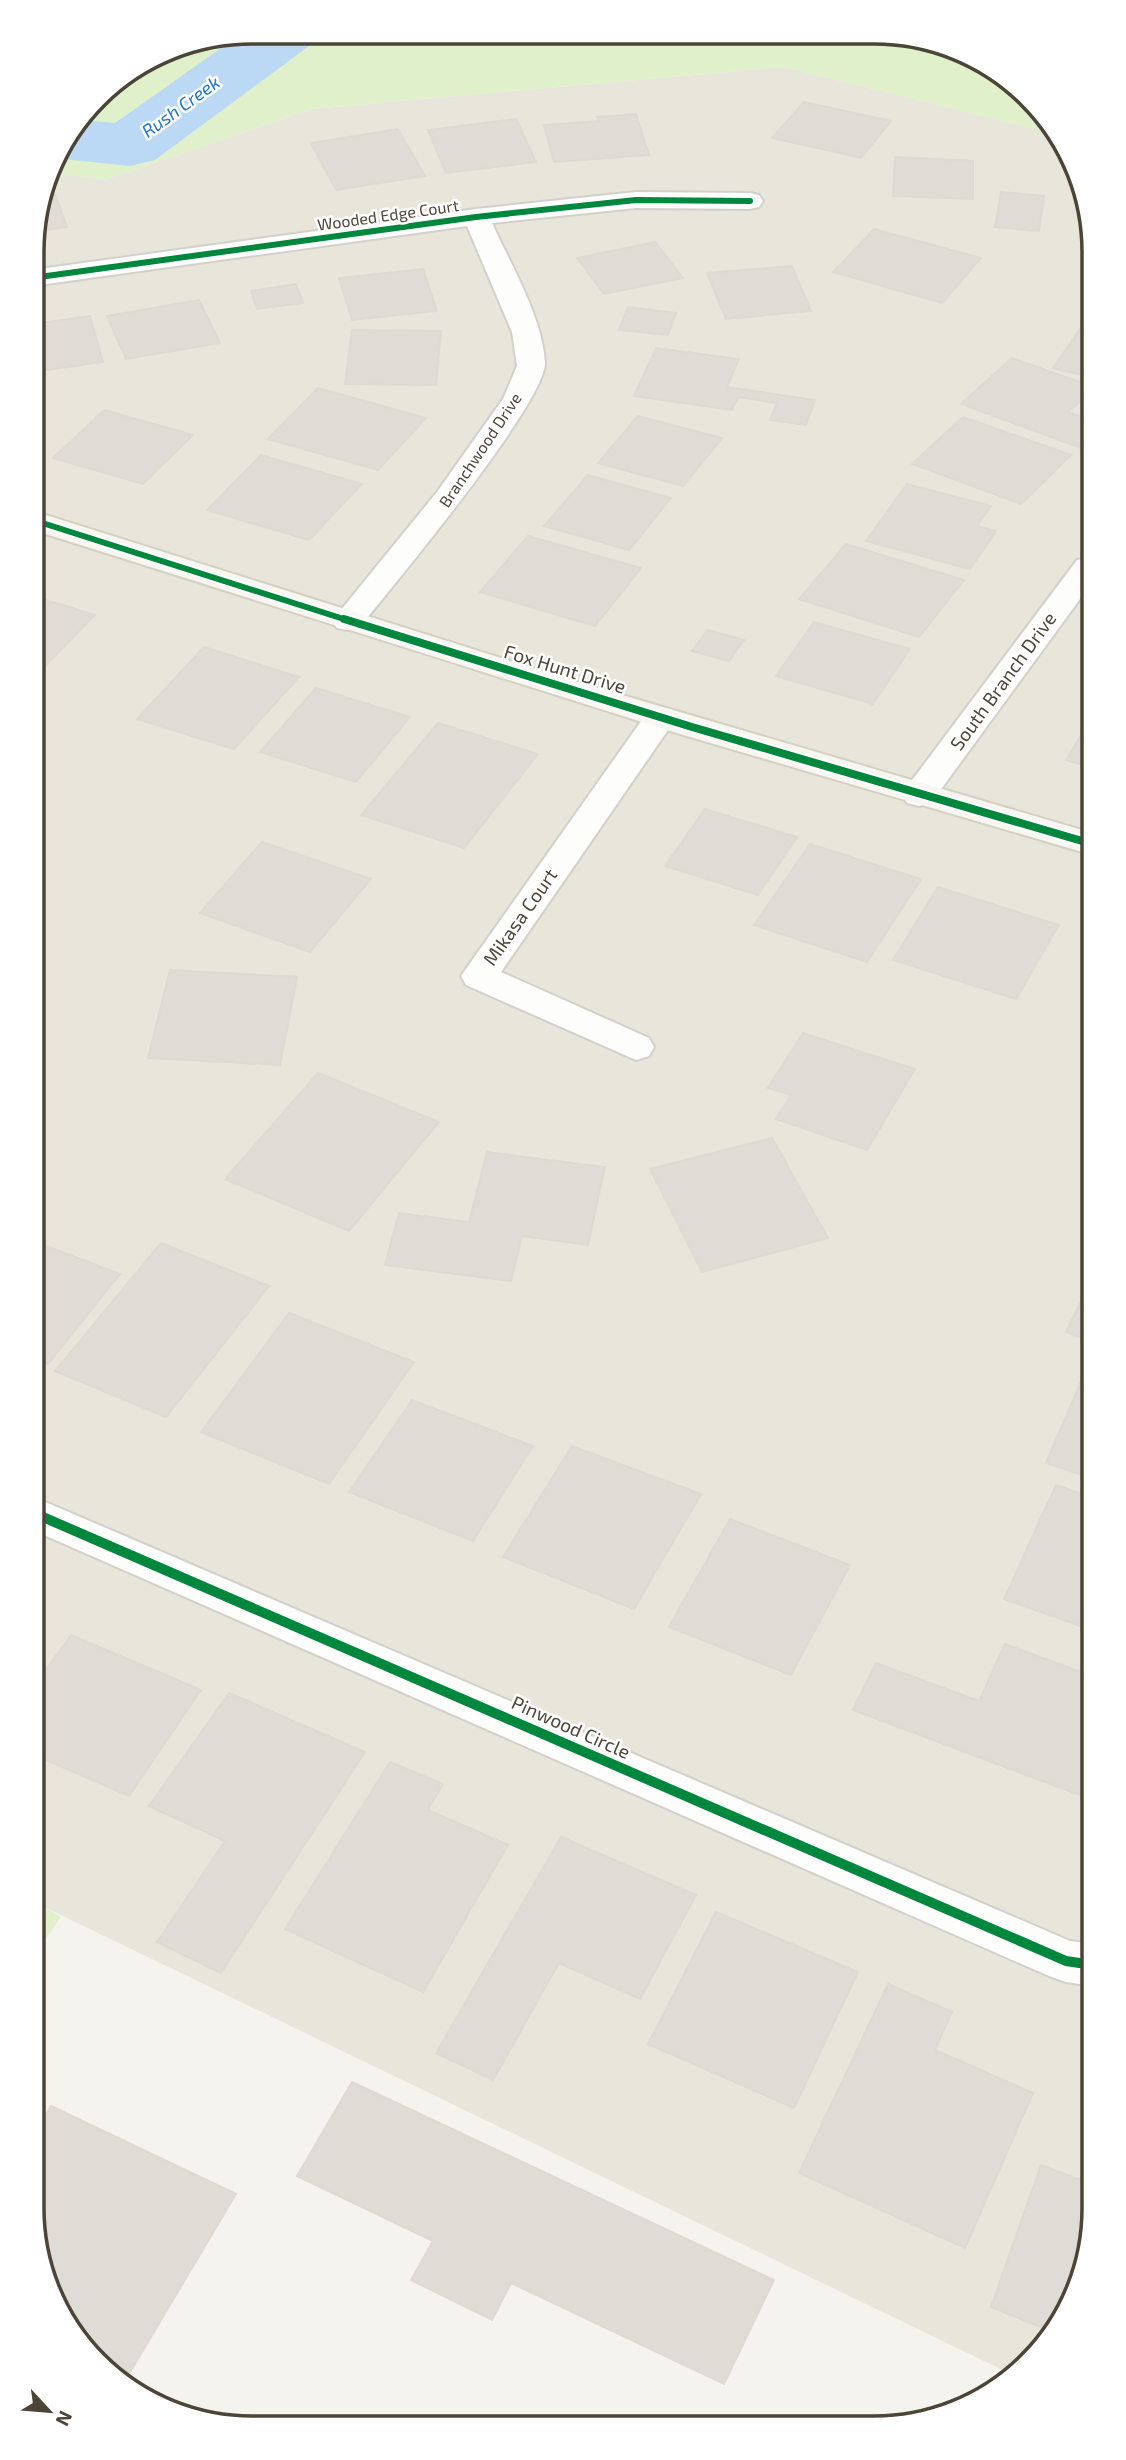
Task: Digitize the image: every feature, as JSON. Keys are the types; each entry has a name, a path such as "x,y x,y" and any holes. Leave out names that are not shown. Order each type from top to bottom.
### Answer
{"street":[{"name":"Wooded Edge Court","path":"44,276 476,217 636,200 750,201"},
{"name":"Branchwood Drive","path":"348,621 448,498 517,399 531,366 526,332 476,217"},
{"name":"Fox Hunt Drive","path":"44,524 348,621 919,795 1082,841"},
{"name":"South Branch Drive","path":"919,795 1082,575"},
{"name":"Mikasa Court","path":"636,1046 479,976 661,716"},
{"name":"Pinwood Circle","path":"44,1517 1066,1961 1082,1963"}],"shaded area":[{"path":"783,67 1043,131 1066,172 1075,198 1082,251 1082,2222 1075,2262 1061,2300 1031,2345 1004,2371 44,1907 46,224 59,173 105,180 312,109"}],"green space":[{"path":"251,44 902,46 941,55 990,79 1021,105 1043,131 783,67 312,109 105,180 59,173 79,136 115,95 136,79 172,60 211,48"},
{"path":"44,1907 61,1917 44,1941"}],"building":[{"path":"804,102 891,121 861,158 772,138"},
{"path":"636,114 649,155 554,162 544,125 599,121 597,117"},
{"path":"516,119 536,162 446,173 428,130"},
{"path":"398,129 425,176 336,190 311,143"},
{"path":"895,157 973,161 973,199 893,196"},
{"path":"53,191 67,227 45,230 51,198"},
{"path":"1001,192 1044,196 1039,231 995,227"},
{"path":"874,229 981,258 942,303 833,272"},
{"path":"655,242 683,278 604,294 577,258"},
{"path":"792,266 811,311 726,319 707,273"},
{"path":"423,269 437,311 352,320 339,278"},
{"path":"296,284 303,303 257,309 251,291"},
{"path":"199,300 220,343 126,359 107,316"},
{"path":"628,307 676,313 668,335 619,330"},
{"path":"90,316 103,362 44,370 44,322"},
{"path":"1082,326 1082,375 1053,368"},
{"path":"352,330 441,331 436,385 345,384"},
{"path":"656,348 739,359 727,387 815,400 806,425 770,420 777,403 738,397 732,410 634,396"},
{"path":"1012,358 1082,383 1082,399 1068,412 1082,417 1082,448 961,404"},
{"path":"318,388 426,418 378,470 268,439"},
{"path":"104,410 193,435 143,484 53,458"},
{"path":"638,416 722,438 683,486 598,463"},
{"path":"963,417 1071,455 1021,504 912,464"},
{"path":"261,455 362,484 309,540 207,510"},
{"path":"588,475 671,498 629,550 544,526"},
{"path":"907,484 991,506 977,526 996,531 970,569 866,541"},
{"path":"528,536 641,568 595,626 480,592"},
{"path":"846,544 964,580 919,637 799,599"},
{"path":"44,599 95,615 44,667"},
{"path":"814,622 910,649 873,704 776,676"},
{"path":"708,630 744,640 729,661 692,651"},
{"path":"204,647 299,677 234,749 137,719"},
{"path":"316,688 410,717 356,782 260,752"},
{"path":"438,723 538,754 464,848 361,815"},
{"path":"1082,734 1082,765 1066,760"},
{"path":"705,809 797,837 758,895 665,866"},
{"path":"262,842 371,879 310,952 200,913"},
{"path":"810,844 921,879 867,962 754,925"},
{"path":"938,887 1059,925 1016,999 893,960"},
{"path":"170,970 297,977 280,1065 148,1058"},
{"path":"803,1033 915,1069 867,1150 776,1119 791,1095 768,1088"},
{"path":"318,1073 439,1122 349,1231 225,1179"},
{"path":"772,1138 828,1238 702,1272 650,1169"},
{"path":"487,1152 605,1167 588,1245 522,1236 511,1281 385,1265 399,1213 469,1222"},
{"path":"161,1243 269,1286 166,1417 55,1371"},
{"path":"44,1245 120,1274 48,1364 44,1362"},
{"path":"1082,1300 1082,1338 1066,1332"},
{"path":"289,1313 414,1362 329,1484 201,1432"},
{"path":"1082,1379 1082,1475 1046,1463"},
{"path":"412,1400 533,1446 473,1541 349,1492"},
{"path":"572,1446 701,1494 634,1609 503,1557"},
{"path":"1056,1485 1082,1494 1082,1626 1004,1599"},
{"path":"730,1519 850,1565 791,1675 669,1627"},
{"path":"71,1635 201,1690 129,1796 44,1759 44,1672"},
{"path":"1005,1644 1082,1672 1082,1796 853,1710 876,1663 979,1701"},
{"path":"229,1693 365,1752 221,1973 157,1942 225,1841 149,1806"},
{"path":"390,1762 443,1784 428,1810 508,1845 423,1992 285,1929"},
{"path":"561,1837 696,1895 640,1999 559,1963 493,2080 436,2053"},
{"path":"716,1912 858,1972 794,2108 648,2044"},
{"path":"888,1984 952,2012 935,2050 1033,2093 965,2248 799,2173"},
{"path":"352,2082 774,2280 724,2384 511,2283 492,2320 411,2280 433,2241 297,2176"},
{"path":"51,2106 236,2194 129,2374 115,2365 95,2345 79,2324 65,2300 51,2262 44,2209 44,2118"},
{"path":"1041,2165 1082,2180 1082,2222 1075,2262 1061,2300 1047,2324 1044,2328 991,2307"}],"waterway":[{"name":"Rush Creek","path":"76,141 130,145 269,44"}],"cycle path":[{"path":"44,276 476,217 636,200 750,201"},
{"path":"44,524 560,687 1082,841"},
{"path":"44,1517 1066,1961 1082,1963"}]}
